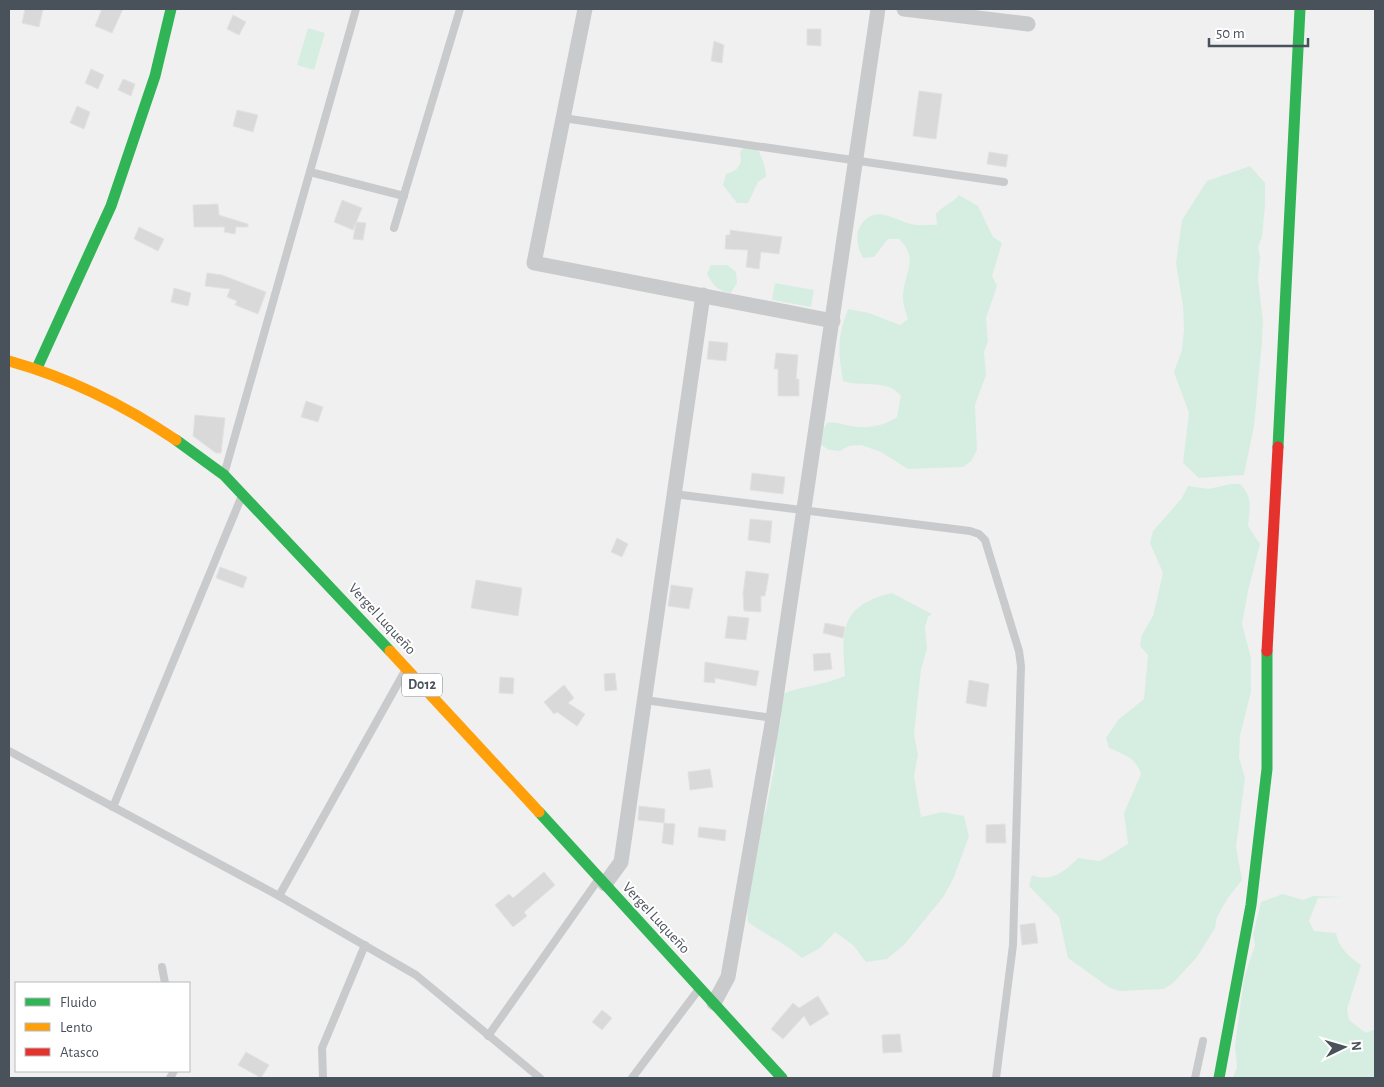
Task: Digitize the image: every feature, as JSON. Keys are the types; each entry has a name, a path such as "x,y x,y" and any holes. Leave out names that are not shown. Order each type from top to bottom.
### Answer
{"street":[{"path":"37,368 111,206 155,76 171,9"},
{"path":"585,9 534,263 832,321"},
{"path":"714,1003 728,977 773,718 878,9"},
{"path":"904,9 1028,24"},
{"path":"1219,1078 1251,904 1267,769 1268,649 1300,9"},
{"path":"602,881 621,862 703,296"},
{"name":"Vergel Luqueño","path":"9,361 37,368 71,380 115,403 192,451 224,475 406,668 782,1078"}],"lane":[{"path":"224,475 356,9"},
{"path":"394,228 460,9"},
{"path":"563,118 1004,182"},
{"path":"310,172 404,196"},
{"path":"113,807 243,494"},
{"path":"674,494 970,531 980,534 990,550 1019,651 1021,666 1013,945 996,1078"},
{"path":"279,896 406,668"},
{"path":"645,700 773,718"},
{"path":"9,751 279,896 416,975 540,1078"},
{"path":"488,1036 602,881"},
{"path":"323,1078 322,1048 365,945"},
{"path":"162,967 165,982"},
{"path":"632,1078 700,987"},
{"path":"1195,1078 1203,1041"}],"green space":[{"path":"308,28 325,33 314,70 297,65"},
{"path":"746,143 757,145 764,164 766,177 758,182 748,203 737,203 723,185 726,174 736,170 741,162 740,152"},
{"path":"1250,166 1265,183 1262,237 1258,247 1260,257 1258,279 1263,321 1254,426 1244,475 1199,478 1183,463 1189,413 1174,372 1182,350 1184,329 1183,306 1176,263 1182,220 1207,181"},
{"path":"959,195 978,206 993,237 1002,243 992,276 997,286 986,318 988,341 984,352 986,375 975,405 977,450 971,461 963,467 908,469 881,452 861,445 849,446 840,451 829,450 820,444 821,433 827,423 855,427 884,424 897,417 901,396 895,390 882,385 843,381 839,344 848,309 869,313 900,325 908,319 904,307 903,290 909,268 909,254 899,239 888,239 874,257 863,258 858,242 858,233 861,225 867,218 881,214 911,224 937,225 936,214"},
{"path":"711,265 727,265 736,272 737,283 731,293 719,289 711,282 707,274"},
{"path":"775,283 814,290 811,307 772,300"},
{"path":"1230,484 1240,484 1247,493 1250,503 1248,526 1260,544 1242,624 1251,658 1251,692 1240,736 1239,757 1245,778 1236,847 1242,880 1228,898 1217,917 1215,928 1197,957 1173,983 1164,989 1120,991 1110,988 1068,958 1059,917 1029,886 1032,875 1045,878 1051,877 1063,871 1078,858 1100,861 1128,844 1124,813 1141,774 1133,760 1109,748 1106,738 1118,720 1144,699 1148,655 1140,646 1142,635 1153,616 1163,573 1150,543 1153,531 1182,498 1188,486 1209,489"},
{"path":"892,593 932,614 928,617 925,627 927,649 921,669 914,734 918,755 914,776 921,817 942,812 964,816 969,836 954,877 944,896 904,945 887,959 866,962 853,945 835,932 820,948 802,958 748,922 747,901 759,832 766,810 775,764 775,742 781,720 782,694 845,676 843,645 848,621 863,604"},
{"path":"1283,894 1303,900 1313,896 1344,897 1318,898 1309,921 1314,931 1336,933 1342,948 1361,965 1347,1009 1349,1020 1366,1033 1375,1029 1375,1078 1233,1078 1237,1067 1235,1046 1244,978 1255,945 1253,934 1261,902"}],"building":[{"path":"25,9 43,9 39,27 22,23"},
{"path":"102,9 123,9 112,33 95,26"},
{"path":"233,15 246,22 239,35 227,29"},
{"path":"807,29 821,29 821,46 807,45"},
{"path":"714,41 724,45 722,63 711,61"},
{"path":"91,69 104,75 98,89 85,83"},
{"path":"123,79 135,84 131,96 118,90"},
{"path":"919,91 942,94 936,139 913,136"},
{"path":"77,106 90,112 84,129 70,123"},
{"path":"237,110 258,115 253,132 233,126"},
{"path":"989,152 1008,155 1006,167 987,164"},
{"path":"342,200 362,208 353,230 334,222"},
{"path":"218,204 219,215 248,224 248,227 236,227 235,234 224,232 225,227 194,227 193,205"},
{"path":"356,222 366,223 363,240 353,239"},
{"path":"139,227 164,239 158,251 134,239"},
{"path":"730,230 782,237 779,254 761,252 759,269 746,267 748,250 725,249 726,235 730,235"},
{"path":"207,273 222,275 266,292 258,314 235,305 237,301 227,297 230,289 205,286"},
{"path":"174,288 191,293 188,306 171,302"},
{"path":"709,341 728,343 726,361 707,359"},
{"path":"776,353 798,355 796,379 799,379 799,396 778,396 778,369 774,369"},
{"path":"306,401 323,407 318,422 301,417"},
{"path":"195,415 225,418 221,453 216,453 193,436"},
{"path":"752,473 785,477 783,494 750,490"},
{"path":"750,519 772,521 770,543 748,540"},
{"path":"617,538 628,544 622,557 611,552"},
{"path":"220,567 247,577 243,588 216,578"},
{"path":"746,571 769,574 765,596 761,596 761,612 744,611 743,593"},
{"path":"476,580 522,588 518,616 471,608"},
{"path":"671,585 693,588 689,609 668,606"},
{"path":"728,616 749,618 746,640 725,638"},
{"path":"825,623 845,627 843,638 823,633"},
{"path":"830,653 832,669 814,671 813,654"},
{"path":"705,662 759,671 756,686 715,678 715,683 704,682"},
{"path":"615,673 617,690 605,691 604,674"},
{"path":"500,677 514,678 513,694 499,693"},
{"path":"969,680 989,684 986,707 966,703"},
{"path":"564,685 574,698 568,703 585,714 577,726 557,712 554,714 544,702"},
{"path":"710,769 713,787 690,790 688,772"},
{"path":"639,806 665,809 664,823 638,820"},
{"path":"664,823 675,824 673,845 662,843"},
{"path":"1005,824 1006,843 986,843 986,825"},
{"path":"699,827 726,830 725,841 698,837"},
{"path":"544,872 555,885 524,912 527,916 513,927 495,905 509,894 513,898"},
{"path":"1035,923 1038,943 1022,945 1020,925"},
{"path":"818,996 829,1014 810,1026 804,1016 783,1039 771,1029 793,1003 799,1008"},
{"path":"602,1010 612,1018 602,1030 592,1022"},
{"path":"900,1034 902,1052 883,1053 882,1035"},
{"path":"246,1052 269,1065 261,1078 238,1065"}],"traffic: fast":[{"path":"37,368 111,206 155,76 171,9"},
{"path":"1278,447 1300,9"},
{"path":"176,440 224,475 390,651"},
{"path":"1219,1078 1251,905 1267,769 1267,651"},
{"path":"539,812 782,1078"}],"traffic: slow":[{"path":"9,361 75,384 137,415 176,440"},
{"path":"390,651 539,812"}],"traffic: jam":[{"path":"1267,651 1278,447"}]}
